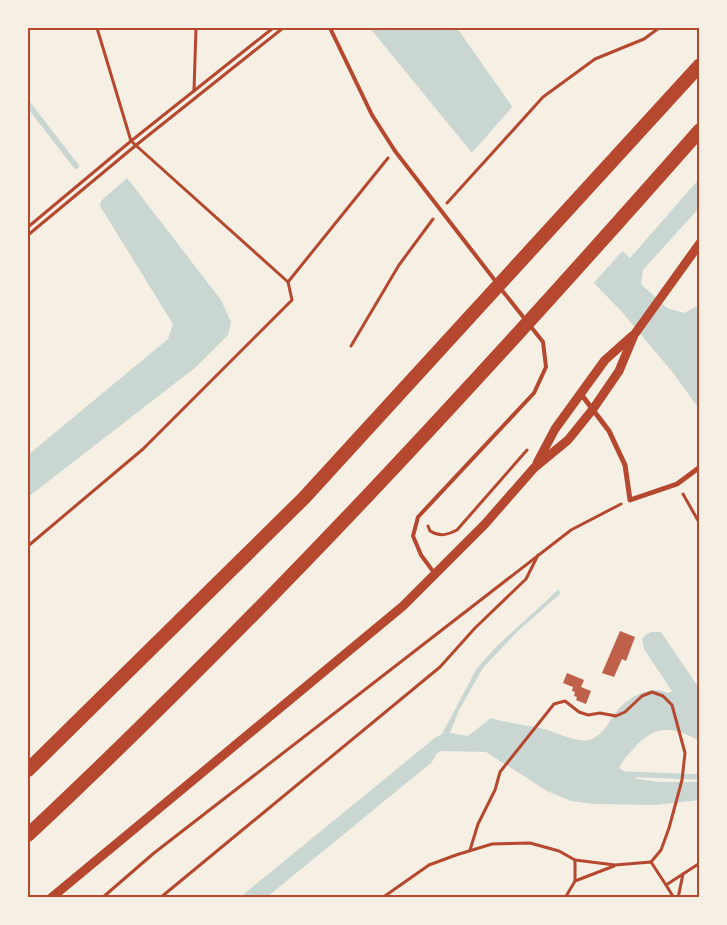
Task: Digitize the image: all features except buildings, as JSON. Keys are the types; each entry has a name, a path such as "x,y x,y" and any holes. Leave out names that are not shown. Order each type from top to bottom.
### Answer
{"highway":[{"path":"28,770 304,498 700,65"},
{"path":"28,835 98,769 306,561 515,338 700,130"}],"street":[{"path":"51,898 403,606 485,524 534,468 568,440 593,409 619,371 634,335 700,242"},
{"path":"534,468 555,429 605,360 634,335"},
{"path":"581,394 609,431 625,464 630,500 677,484 700,467"}],"lane":[{"path":"330,28 372,115 395,150 427,195 543,342 546,367 534,393 418,517 413,536 421,555 435,574"}],"path":[{"path":"28,546 143,449 292,300 288,282 134,146 96,28"},
{"path":"194,91 196,28"},
{"path":"28,227 131,141 273,28"},
{"path":"28,236 134,146 283,28"},
{"path":"444,208 543,97 595,59 644,39 659,28"},
{"path":"288,282 395,150"},
{"path":"351,346 398,265 437,215"},
{"path":"428,525 430,531 435,534 446,535 457,530 532,444"},
{"path":"677,484 700,524"},
{"path":"102,898 154,854 539,554 571,530 630,500"},
{"path":"160,898 440,667 475,628 526,579 539,554"},
{"path":"382,898 429,865 492,844 530,843 559,851 575,860 615,865 651,862 661,850 682,780 685,753 672,705 663,696 652,692 642,696 625,712 616,716 600,713 588,715 579,712 565,702 554,704 500,772 495,790 478,824 470,850"},
{"path":"566,898 575,881 575,860"},
{"path":"651,862 674,898"},
{"path":"666,885 700,863"},
{"path":"575,881 615,865"},
{"path":"678,898 683,874"}],"shaded area":[{"path":"370,28 457,28 564,184 606,236 630,258 699,179 699,208 643,270 641,284 667,308 684,313 699,305 699,409 674,374 622,312 490,175"},
{"path":"127,178 221,300 231,322 228,335 196,367 28,497 28,455 168,339 173,324 100,206 101,201"},
{"path":"559,589 560,594 519,630 483,668 459,710 450,733 468,736 491,718 540,728 578,740 594,738 603,731 628,700 648,691 655,690 668,693 672,691 644,649 642,639 650,633 661,632 699,688 699,741 672,730 656,732 641,741 625,758 619,768 637,779 659,782 699,782 699,800 656,805 593,804 571,801 547,791 486,752 442,751 437,753 432,762 267,897 239,898 442,734 477,668 496,647"}],"pier":[{"path":"514,105 566,182 608,234 624,249 592,285 488,177 470,155"}],"waterway":[{"path":"28,104 76,166"},
{"path":"622,774 700,777"}]}
